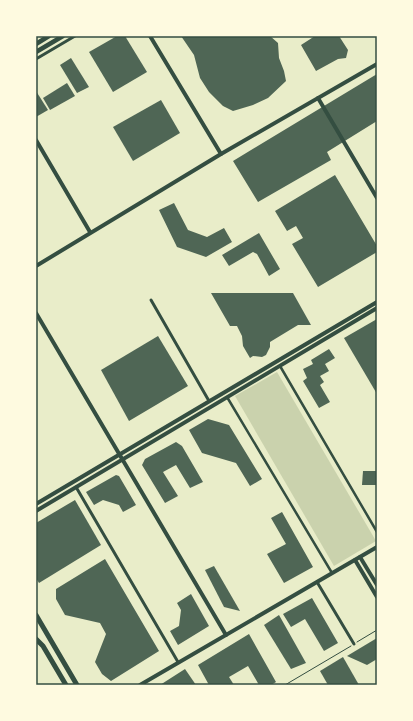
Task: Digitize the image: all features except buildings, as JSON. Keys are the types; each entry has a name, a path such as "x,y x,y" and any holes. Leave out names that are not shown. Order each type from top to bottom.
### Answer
{"main road":[{"path":"36,44 49,36"},
{"path":"36,52 64,36"},
{"path":"36,615 77,685"},
{"path":"36,638 43,646 66,685"}],"street":[{"path":"36,59 75,36"},
{"path":"150,36 221,154"},
{"path":"36,266 221,154 377,64"},
{"path":"318,98 377,198"},
{"path":"36,140 90,232"},
{"path":"151,300 209,401"},
{"path":"36,504 377,302"},
{"path":"36,511 377,308"},
{"path":"36,313 226,635"},
{"path":"279,366 377,532"},
{"path":"227,397 332,574"},
{"path":"76,487 178,662"},
{"path":"140,685 332,574 377,546"},
{"path":"360,557 377,585"},
{"path":"355,560 377,597"},
{"path":"317,582 354,644"}],"path":[{"path":"285,685 377,630"}],"green space":[{"path":"277,372 376,541 334,566 235,396"}]}
